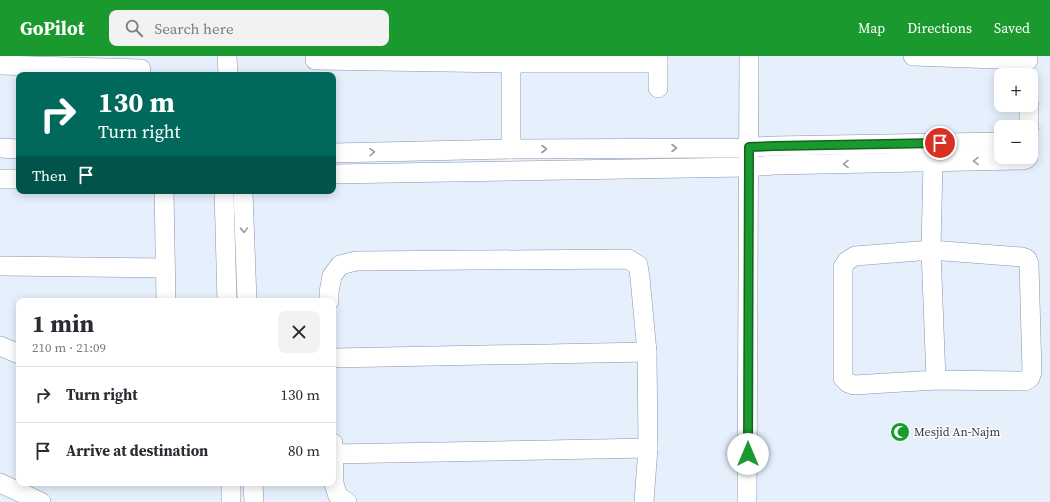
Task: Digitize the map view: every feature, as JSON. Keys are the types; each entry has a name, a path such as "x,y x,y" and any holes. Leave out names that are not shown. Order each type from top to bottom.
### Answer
{"street":[{"path":"227,56 228,72"},
{"path":"747,502 749,56"},
{"path":"913,56 1028,64"},
{"path":"511,59 511,150"},
{"path":"315,64 511,59 658,59 658,88"},
{"path":"0,65 141,67"},
{"path":"336,153 994,142"},
{"path":"0,148 16,149"},
{"path":"336,174 748,167 774,165 994,161"},
{"path":"933,162 931,250 936,380"},
{"path":"0,179 16,179"},
{"path":"164,194 166,298"},
{"path":"224,194 227,298"},
{"path":"243,194 247,298"},
{"path":"931,250 1027,259 1029,264 1032,372 1030,378 1025,380 936,380 854,385 848,383 843,378 843,267 847,261 855,256 931,250"},
{"path":"329,298 332,276 340,265 356,261 628,259 638,265 647,352 648,448 644,502"},
{"path":"0,266 165,268"},
{"path":"0,346 16,353"},
{"path":"336,358 647,352"},
{"path":"336,454 648,448"},
{"path":"0,483 41,502"},
{"path":"231,486 231,502"},
{"path":"253,486 254,502"},
{"path":"335,486 338,496 347,502"}],"place":[{"name":"Mesjid An-Najm","path":"900,432"}],"route":[{"path":"748,454 749,147 940,143"}]}
